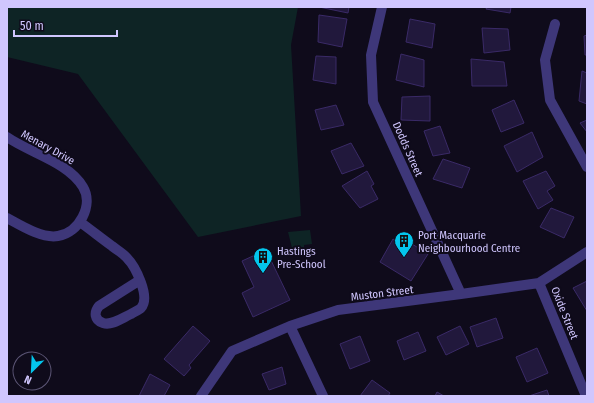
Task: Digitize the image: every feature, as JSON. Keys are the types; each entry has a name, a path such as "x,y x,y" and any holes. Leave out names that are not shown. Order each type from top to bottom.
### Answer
{"street":[{"name":"Dodds Street","path":"382,7 371,55 373,102 461,294"},
{"path":"555,24 545,60 550,100 587,167"},
{"name":"Menary Drive","path":"7,136 73,174 84,188 87,201 85,212 80,222"},
{"path":"7,218 26,229 46,236 58,237 68,232 80,222 127,258 135,268 140,280 144,291 145,300 141,308 112,324 100,322 96,318 96,310 99,306 140,280"},
{"name":"Muston Street","path":"201,396 232,351 290,326 338,310 539,283 587,252"},
{"name":"Oxide Street","path":"539,283 586,396"},
{"path":"290,326 323,396"}],"green space":[{"path":"7,7 298,7 291,45 301,216 198,237 78,74 7,57"},
{"path":"310,230 312,244 304,245 304,251 293,252 288,232"}],"building":[{"path":"319,7 349,7 348,13"},
{"path":"487,7 511,7 510,13 486,9"},
{"path":"319,15 347,19 342,47 318,42"},
{"path":"410,19 435,24 432,48 406,42"},
{"path":"482,28 508,29 510,50 484,53"},
{"path":"587,35 587,55 585,55 584,36"},
{"path":"401,54 424,60 424,87 396,80"},
{"path":"316,56 336,57 336,84 313,80"},
{"path":"471,59 504,62 507,86 472,86"},
{"path":"582,71 587,73 587,104 579,101"},
{"path":"430,96 430,121 401,120 402,97"},
{"path":"514,100 524,123 501,132 492,110"},
{"path":"336,105 344,125 321,130 315,110"},
{"path":"587,120 587,132 580,123"},
{"path":"440,126 450,153 433,156 424,131"},
{"path":"532,132 543,157 517,172 504,146"},
{"path":"351,143 364,166 342,174 331,151"},
{"path":"443,159 470,168 462,188 433,179"},
{"path":"367,171 374,184 371,186 378,199 360,208 342,186"},
{"path":"546,171 555,186 547,191 553,200 538,209 523,181"},
{"path":"551,208 574,217 564,238 540,227"},
{"name":"Port Macquarie Neighbourhood Centre","path":"393,239 401,244 404,239 428,254 411,281 380,262"},
{"name":"Hastings Pre-School","path":"266,250 290,300 253,317 242,293 254,287 242,261"},
{"path":"587,281 587,311 573,288"},
{"path":"496,318 503,338 477,347 470,327"},
{"path":"193,326 210,341 189,365 191,368 184,376 164,359"},
{"path":"460,326 469,344 446,355 437,337"},
{"path":"418,332 426,351 404,360 397,341"},
{"path":"360,336 370,361 350,369 340,344"},
{"path":"537,348 548,373 527,382 516,357"},
{"path":"282,367 286,384 269,390 262,374"},
{"path":"150,374 170,385 164,396 139,396"},
{"path":"372,380 390,393 388,396 360,396"},
{"path":"547,390 549,396 529,396"},
{"path":"437,392 444,396 435,396"}],"place":[{"name":"Port Macquarie Neighbourhood Centre","path":"404,258"},
{"name":"Hastings Pre-School","path":"263,274"}]}
